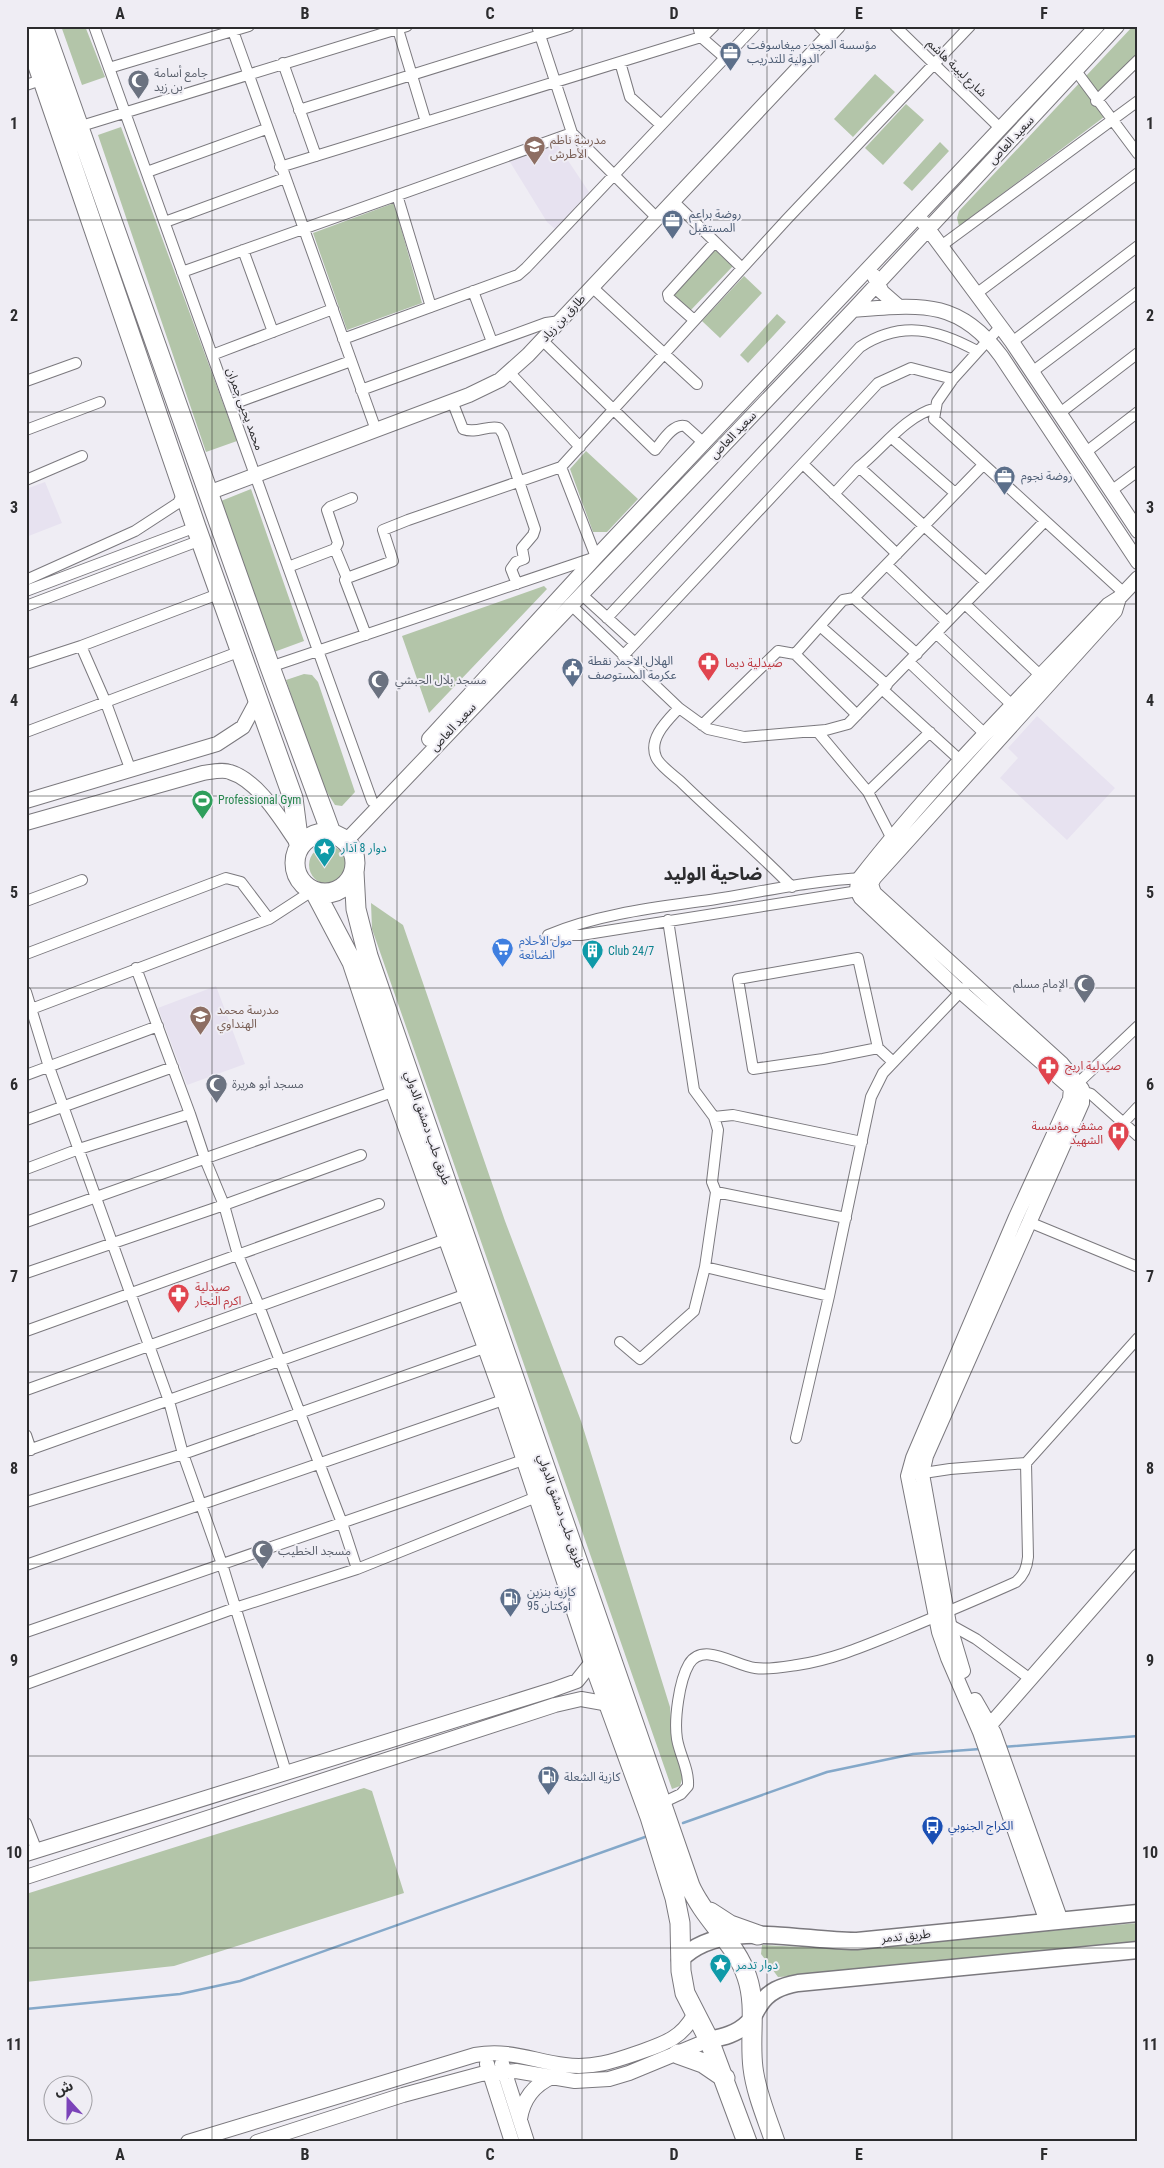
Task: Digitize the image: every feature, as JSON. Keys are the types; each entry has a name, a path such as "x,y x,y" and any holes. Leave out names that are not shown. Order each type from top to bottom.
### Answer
{"highway":[{"path":"26,30 35,82 221,593 293,798 299,845 295,855 294,866 298,879 314,891 334,892 342,887 354,872 355,859 352,849 339,836 270,667 43,26"},
{"path":"299,845 314,834 339,836"},
{"name":"طريق حلب دمشق الدولي","path":"354,872 356,909 368,956 695,1897 708,1919 736,1954 746,1975 752,1998 753,2069 757,2089 775,2142"},
{"name":"طريق حلب دمشق الدولي","path":"314,891 352,962 395,1091 506,1399 594,1661 650,1817 675,1898 680,1922 680,1960 685,1993 694,2015 709,2040 747,2142"},
{"path":"695,1897 721,1919 739,1929 758,1935"},
{"path":"678,2054 703,2063 724,2078"}],"main road":[{"path":"339,836 596,558 1097,26"},
{"name":"سعيد العاص","path":"339,836 580,594 853,310 1117,26"},
{"name":"طارق بن زياد","path":"208,493 452,401 500,380 542,340 834,31"},
{"path":"919,217 1012,342 1138,531"},
{"path":"871,268 877,284 889,299 898,306"},
{"path":"853,310 898,306 944,310 960,316 974,326 988,339 1138,562"},
{"path":"966,987 873,883 1115,612 1122,596 1138,578"},
{"path":"915,1475 926,1456 1082,1103 1077,1087 966,987 861,898 858,885 892,837 984,734 1108,604 1122,596"},
{"path":"26,801 217,744 243,727 258,699"},
{"path":"26,823 203,773 229,771 249,782 272,807 299,845"},
{"path":"1054,1921 985,1728 948,1658 944,1618 913,1458 1016,1217 1077,1087"},
{"path":"985,1728 1138,1556"},
{"path":"31,1852 577,1681 594,1661"},
{"path":"26,1877 581,1698 609,1704"},
{"name":"طريق تدمر","path":"680,1960 699,1945 724,1937 758,1935 821,1941 857,1941 1138,1913"},
{"path":"257,2142 402,2095 490,2072 504,2071 575,2081 609,2079 630,2073 709,2040 736,2032 753,2018 759,2005 769,1994 784,1986 798,1983 1138,1950"},
{"path":"188,2142 491,2053 511,2053 565,2065 605,2064 672,2040 687,2028 694,2015"},
{"path":"491,2053 504,2071 527,2142"},
{"path":"491,2053 490,2072 512,2142"},
{"path":"472,2076 488,2085 497,2095"},
{"path":"520,2120 523,2106 530,2094 540,2084 552,2077"}],"street":[{"name":"محمد يحيى جمران","path":"94,26 372,801"},
{"path":"109,68 249,26"},
{"path":"299,110 412,75 538,31 569,26"},
{"path":"698,26 701,37 724,57"},
{"path":"280,167 705,36 714,26"},
{"path":"818,26 834,31"},
{"name":"شارع لبيبة هاشم","path":"895,26 1001,130"},
{"path":"347,578 393,561 383,530 386,528 561,467 742,268 970,26"},
{"path":"78,128 400,27 426,122"},
{"path":"343,339 518,275 751,28"},
{"path":"233,31 266,129 304,228 376,430"},
{"path":"538,31 572,133 657,218"},
{"path":"1096,101 1138,60"},
{"path":"620,62 630,97 661,125"},
{"path":"283,63 316,156"},
{"path":"1076,71 1096,101 1138,154"},
{"path":"941,246 1138,101"},
{"path":"147,172 266,129"},
{"path":"182,272 572,133"},
{"path":"976,294 1138,173"},
{"path":"165,222 285,178"},
{"path":"397,195 431,306"},
{"path":"673,201 742,268"},
{"path":"694,320 669,298 668,294 715,242"},
{"path":"1012,342 1138,246"},
{"path":"243,250 273,332"},
{"path":"592,287 698,384"},
{"path":"473,291 492,342"},
{"path":"1032,372 1138,292"},
{"path":"212,355 333,310"},
{"path":"361,390 546,323 560,321"},
{"path":"1000,327 953,379 937,402 934,420 1045,521 1122,596"},
{"path":"606,618 860,347 876,337 894,332 915,330 953,338 977,351"},
{"path":"542,340 655,450 675,427 680,425 685,426 705,444"},
{"path":"1060,413 1138,353"},
{"path":"230,405 351,360"},
{"path":"26,381 76,363"},
{"path":"623,656 878,383 911,368 953,379"},
{"path":"509,372 580,447"},
{"path":"452,401 463,429 479,431 494,427 499,428 535,529 522,548 524,559 516,562 511,569 517,584"},
{"path":"26,430 100,402"},
{"path":"834,494 859,467 911,419 925,411 936,408"},
{"path":"1086,452 1138,412"},
{"path":"892,438 955,493"},
{"path":"26,480 82,456"},
{"path":"803,464 897,554"},
{"path":"795,654 843,600 854,598 983,465"},
{"path":"270,667 596,558 561,467"},
{"path":"859,467 923,527 986,582"},
{"path":"1111,491 1138,471"},
{"path":"26,580 135,531 178,504 184,491"},
{"path":"288,567 335,549 338,543 327,510 352,498"},
{"path":"570,604 679,708 708,729 744,737 817,731 848,724 1045,521"},
{"path":"26,591 199,534"},
{"path":"26,606 199,534"},
{"path":"335,549 366,635"},
{"path":"887,564 947,622"},
{"path":"26,664 81,646 221,593"},
{"path":"580,594 635,643"},
{"path":"854,598 917,654"},
{"path":"965,604 1041,676"},
{"path":"820,626 961,761"},
{"path":"936,634 1012,705"},
{"path":"81,646 106,703 131,771"},
{"path":"26,732 241,651"},
{"path":"702,725 778,651 795,654 857,715"},
{"path":"909,662 984,734"},
{"path":"679,708 662,727 654,744 656,757 792,887"},
{"path":"817,731 868,792 892,837"},
{"path":"868,792 930,732"},
{"path":"26,954 226,878 241,882 269,919"},
{"path":"26,901 82,880"},
{"path":"858,885 792,887 575,924 548,935 581,935 873,883"},
{"path":"29,1010 269,919 314,891"},
{"path":"620,1342 640,1359 694,1310 705,1267 716,1192 712,1182 718,1130 714,1117 694,1090 668,920"},
{"path":"878,1048 823,1059 752,1069 738,979 858,958 878,1048 893,1062"},
{"path":"136,968 205,1159 224,1205 238,1255 342,1523 357,1569"},
{"path":"796,1438 829,1296 871,1097 883,1073 966,987"},
{"path":"26,992 29,1010 169,1401 184,1454 222,1564 286,1772"},
{"path":"26,1075 158,1026"},
{"path":"1138,1026 1077,1087 1091,1094 1138,1136"},
{"path":"26,1120 173,1067"},
{"path":"26,1222 395,1091"},
{"path":"1123,1123 1138,1107"},
{"path":"26,1169 190,1114"},
{"path":"714,1117 733,1114 862,1142"},
{"path":"26,1273 224,1205 361,1155"},
{"path":"716,1192 846,1218"},
{"path":"26,1331 380,1204"},
{"path":"1029,1222 1138,1267"},
{"path":"26,1390 449,1238"},
{"path":"705,1267 829,1296"},
{"path":"26,1436 28,1450 467,1294"},
{"path":"662,1804 680,1794 688,1786 689,1774 677,1738 677,1712 682,1680 689,1663 698,1656 711,1655 755,1668 820,1662 944,1618 1016,1582 1027,1568 1026,1463 1138,1338"},
{"path":"26,1502 184,1454 487,1347"},
{"path":"26,1565 506,1399"},
{"path":"26,1632 526,1459"},
{"path":"915,1475 950,1469 1026,1463"},
{"path":"26,1684 235,1608 357,1569 539,1496"},
{"path":"944,1618 1029,1678"},
{"path":"26,1822 31,1852"}],"shaded area":[{"path":"557,144 589,192 555,229 547,222 510,162"},
{"path":"45,482 62,523 26,537 26,489"},
{"path":"1037,716 1115,788 1067,840 1000,778 1018,758 1008,748"},
{"name":"مدرسة محمد الهنداوي","path":"216,986 245,1064 187,1085 158,1008"}],"green space":[{"path":"61,26 85,26 105,77 82,85"},
{"path":"1133,26 1138,26 1138,57 1092,102 1104,117 959,226 957,218 959,211"},
{"path":"875,74 895,92 853,137 834,119"},
{"path":"906,104 924,120 883,165 865,148"},
{"path":"121,127 237,441 206,452 98,135"},
{"path":"940,142 949,151 912,191 903,183"},
{"path":"394,203 422,303 347,330 313,233"},
{"path":"715,249 733,266 690,311 673,294"},
{"path":"744,276 762,293 720,338 702,321"},
{"path":"777,314 786,322 748,363 740,355"},
{"path":"586,451 638,499 607,532 593,532 570,469"},
{"path":"251,489 304,641 274,652 221,501"},
{"path":"544,586 547,589 429,713 402,636"},
{"path":"304,674 312,675 318,682 355,792 342,806 335,805 320,781 286,680"},
{"path":"328,846 335,847 341,852 346,858 346,872 341,878 335,883 328,884 321,883 315,878 310,872 309,865 310,858 315,852 321,847"},
{"path":"371,903 403,925 505,1221 581,1421 670,1707 672,1736 683,1776 680,1786 672,1789 372,929"},
{"path":"364,1788 372,1791 404,1893 174,1966 26,1982 26,1894"},
{"path":"1138,1923 1138,1944 798,1976 778,1977 761,1954 762,1945 843,1949"}],"waterway":[{"path":"1003,1747 1138,1736"},
{"path":"683,1823 827,1772 913,1754 980,1749"},
{"path":"26,2009 180,1994 240,1981 645,1837"}],"place":[{"name":"مؤسسة المجد - ميغاسوفت الدولية للتدريب","path":"731,71"},
{"name":"جامع أسامة بن زيد","path":"138,99"},
{"name":"مدرسة ناظم الأطرش","path":"534,166"},
{"name":"روضة براعم المستقبل","path":"673,240"},
{"name":"روضة نجوم","path":"1005,495"},
{"name":"صيدلية ديما","path":"709,682"},
{"name":"الهلال الاحمر نقطة عكرمة المستوصف","path":"572,687"},
{"name":"مسجد بلال الحبشي","path":"379,699"},
{"name":"Professional Gym","path":"202,819"},
{"name":"دوار 8 آذار","path":"325,867"},
{"name":"مول الأحلام الضائعة","path":"503,967"},
{"name":"Club 24/7","path":"592,970"},
{"name":"الإمام مسلم","path":"1084,1003"},
{"name":"مدرسة محمد الهنداوي","path":"201,1036"},
{"name":"صيدلية اريج","path":"1049,1085"},
{"name":"مسجد أبو هريرة","path":"216,1103"},
{"name":"مشفى مؤسسة الشهيد","path":"1119,1152"},
{"name":"صيدلية اكرم النجار","path":"179,1313"},
{"name":"مسجد الخطيب","path":"262,1570"},
{"name":"كازية بنزين أوكتان 95","path":"511,1618"},
{"name":"كازية الشعلة","path":"548,1796"},
{"name":"الكراج الجنوبي","path":"932,1845"},
{"name":"دوار تدمر","path":"720,1984"}],"district":[{"name":"ضاحية الوليد","path":"713,873"}]}
